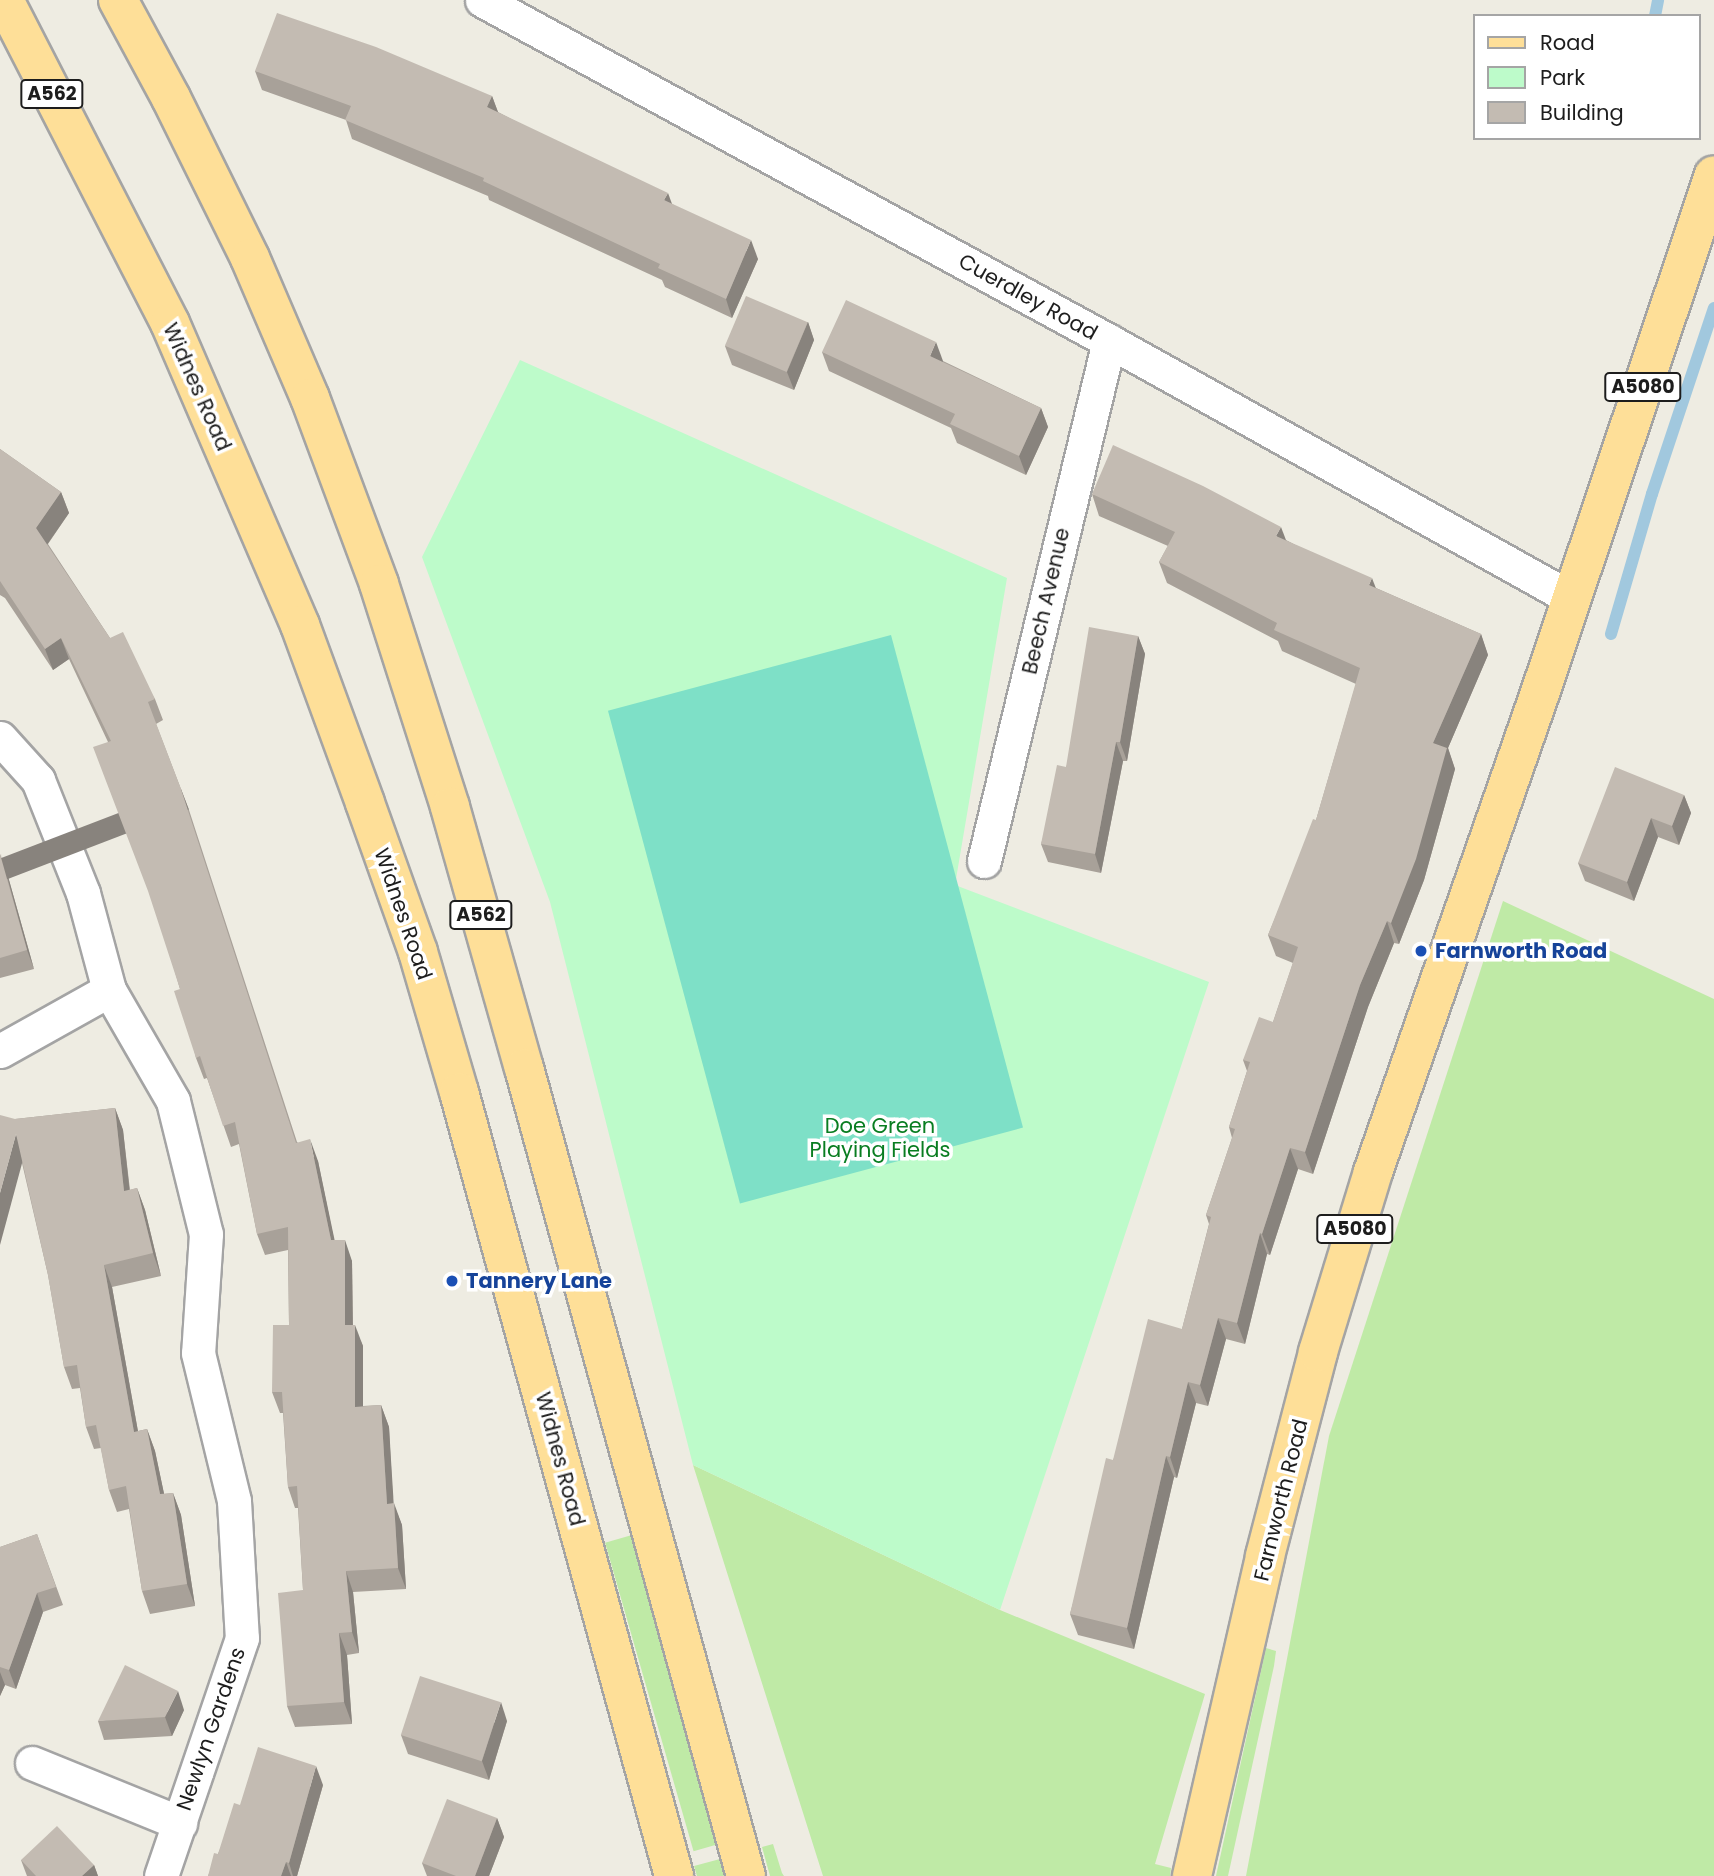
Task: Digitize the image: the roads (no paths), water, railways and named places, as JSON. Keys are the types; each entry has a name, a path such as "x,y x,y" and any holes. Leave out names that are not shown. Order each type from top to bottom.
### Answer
{"main road":[{"name":"Widnes Road","path":"4,0 170,323 300,625 365,803 418,952 459,1092 674,1876"},
{"name":"A562","path":"118,0 171,98 250,258 310,398 379,584 450,807 517,1042 747,1876"},
{"name":"Farnworth Road","path":"1192,1876 1265,1556 1318,1352 1373,1172 1714,175"}],"street":[{"name":"Cuerdley Road","path":"482,0 1109,341 1571,598"},
{"name":"Beech Avenue","path":"984,861 1109,341"},
{"name":"Newlyn Gardens","path":"0,738 38,780 83,893 109,990 173,1101 206,1234 198,1353 234,1501 242,1638 161,1876"},
{"path":"0,1051 109,990"},
{"name":"Newlyn Gardens","path":"32,1763 180,1823"}],"waterway":[{"path":"1655,14 1658,0"},
{"path":"1611,634 1652,494 1714,308"}],"place":[{"name":"Farnworth Road","path":"1421,951"},
{"name":"Tannery Lane","path":"452,1281"}],"park label":[{"name":"Doe Green Playing Fields","path":"880,1138"}]}
